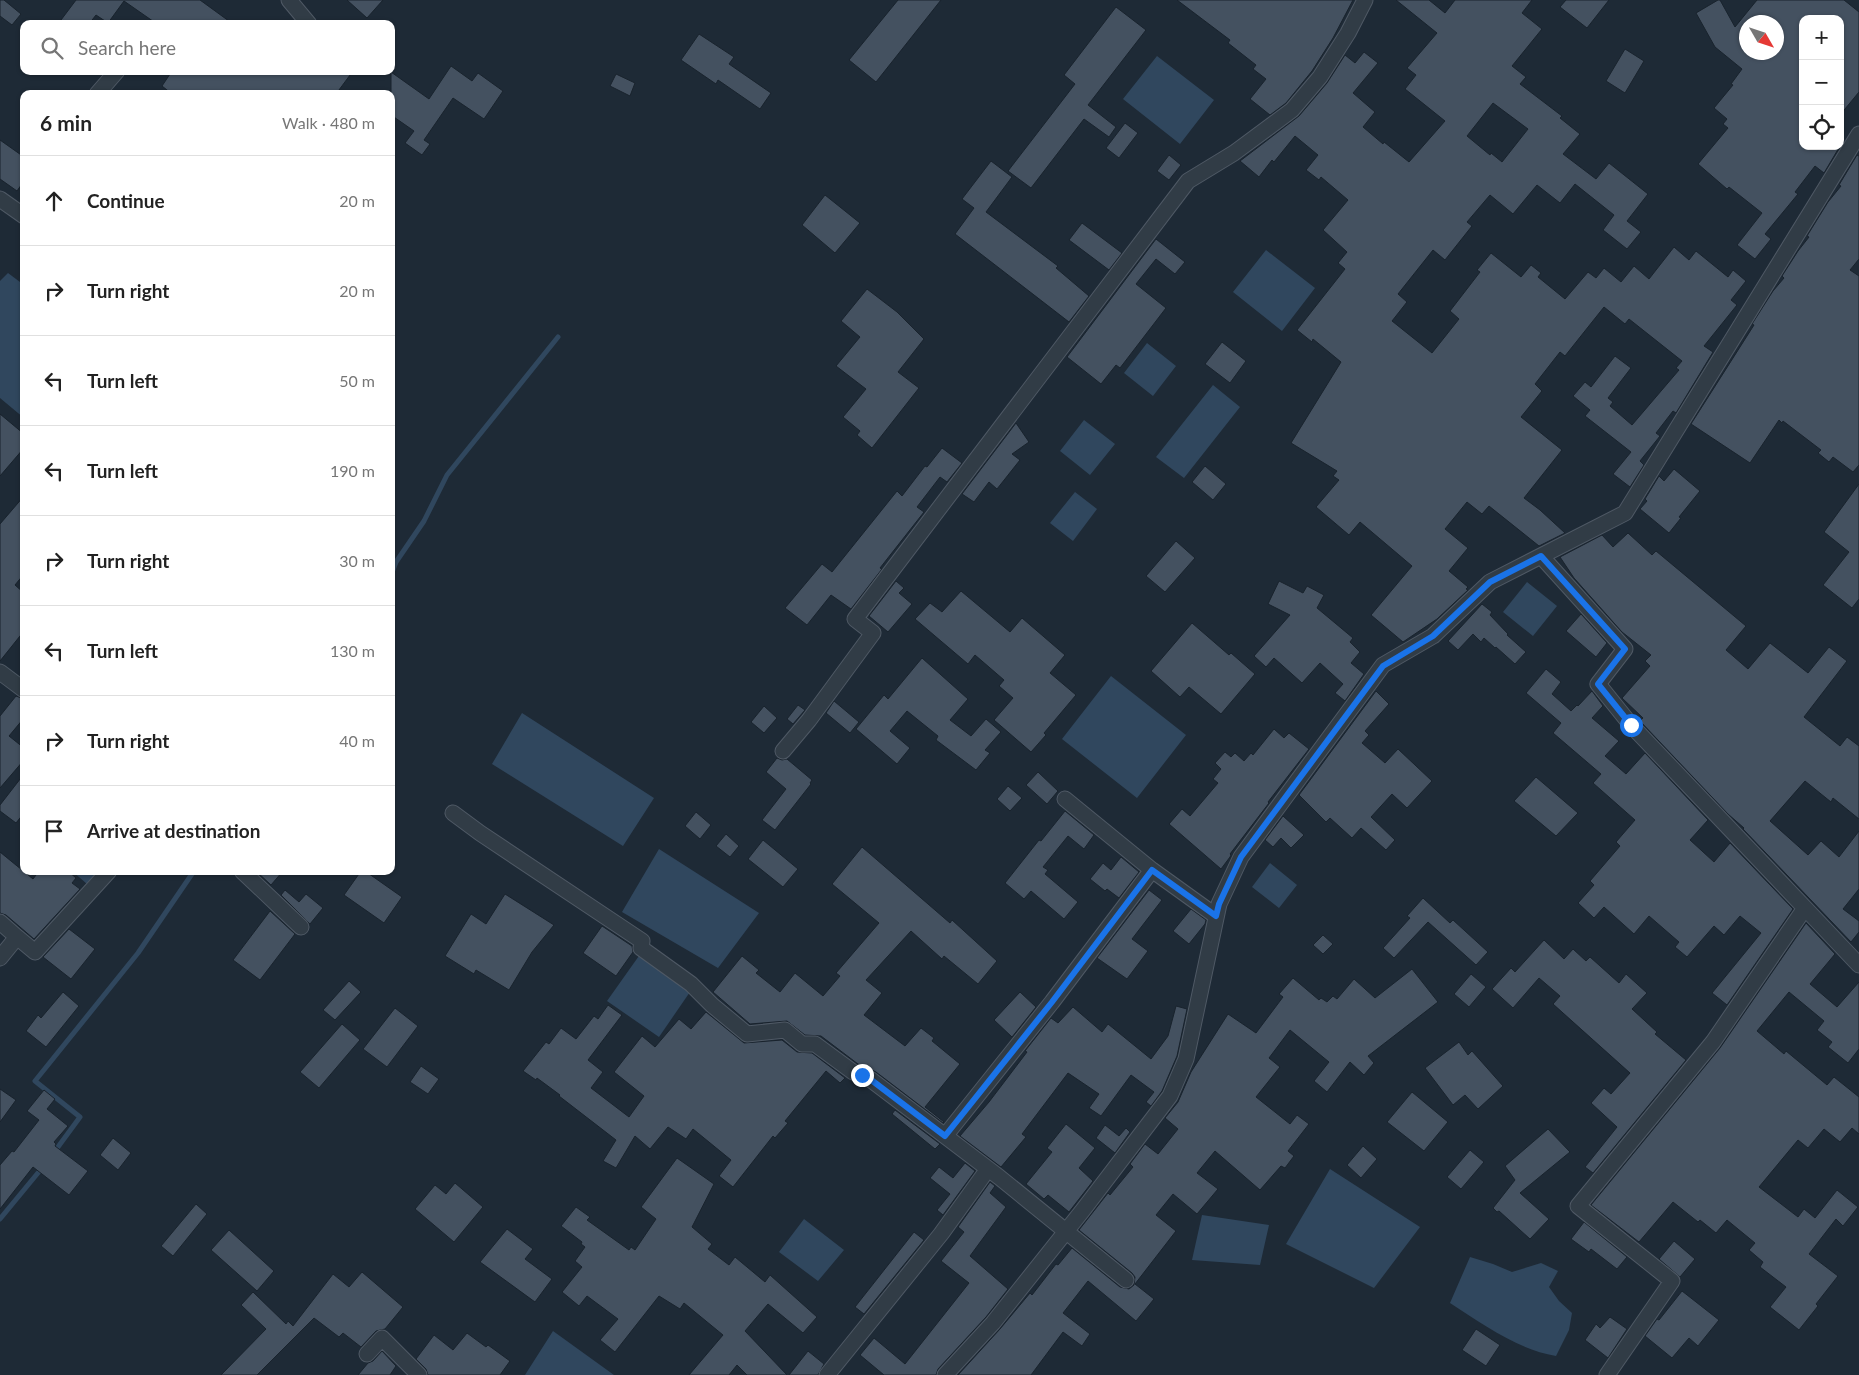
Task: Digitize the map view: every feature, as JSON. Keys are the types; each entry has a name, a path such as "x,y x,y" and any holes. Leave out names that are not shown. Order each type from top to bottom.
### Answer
{"street":[{"path":"289,0 306,20"},
{"path":"782,751 809,720 873,633 855,619 1188,181 1234,153 1292,110 1320,77 1348,33 1365,0"},
{"path":"100,90 114,75"},
{"path":"945,1375 993,1323 1066,1232 1170,1096 1186,1059 1219,904 1241,857 1383,666 1433,636 1490,582 1625,513 1858,139"},
{"path":"0,199 20,213"},
{"path":"1541,556 1625,649 1598,684 1631,725 1859,966"},
{"path":"0,672 20,687"},
{"path":"1065,799 1152,870 1216,916"},
{"path":"454,813 480,833 642,941 641,948 691,984 712,1005 747,1034 785,1030 802,1044 815,1044 853,1072 870,1079 988,1169 1126,1280"},
{"path":"945,1136 1052,1002 1152,870"},
{"path":"0,922 35,952 106,875"},
{"path":"246,875 301,926"},
{"path":"1607,1375 1672,1281 1578,1206 1713,1042 1805,908"},
{"path":"0,958 17,937"},
{"path":"827,1375 941,1234 988,1169"},
{"path":"367,1354 382,1338 419,1375"}],"water":[{"path":"1157,56 1214,100 1180,144 1123,99"},
{"path":"1266,250 1315,288 1282,331 1233,292"},
{"path":"8,273 20,282 20,415 0,398 0,281"},
{"path":"1147,343 1176,366 1153,396 1124,373"},
{"path":"1213,385 1240,407 1184,478 1156,457"},
{"path":"1084,420 1115,444 1090,475 1060,451"},
{"path":"1075,492 1097,509 1073,541 1050,523"},
{"path":"1527,582 1557,606 1533,636 1503,612"},
{"path":"1111,676 1186,735 1137,798 1062,739"},
{"path":"522,713 654,798 623,846 492,764"},
{"path":"659,849 759,913 718,968 622,912"},
{"path":"1270,863 1297,885 1279,908 1252,887"},
{"path":"77,875 95,875 87,884"},
{"path":"641,953 692,989 659,1037 607,1001"},
{"path":"1330,1169 1420,1227 1374,1288 1286,1244"},
{"path":"1202,1215 1269,1225 1260,1265 1192,1260"},
{"path":"804,1219 844,1250 818,1281 779,1252"},
{"path":"1470,1257 1512,1272 1541,1263 1558,1271 1549,1287 1559,1301 1572,1313 1569,1330 1556,1356 1541,1353 1514,1342 1450,1303"},
{"path":"553,1331 614,1375 525,1375"}],"building":[{"path":"0,0 4,0 21,14 12,25 0,16"},
{"path":"76,0 200,0 228,20 151,20 124,1 110,20 104,20 96,15 92,20 61,20"},
{"path":"347,0 383,0 367,18"},
{"path":"898,0 941,0 876,82 849,60"},
{"path":"1177,0 1353,0 1333,38 1312,71 1286,103 1270,115 1250,99 1266,79 1253,69 1256,65 1228,43 1230,40"},
{"path":"1396,0 1429,0 1445,13 1455,0 1532,0 1522,13 1542,29 1512,66 1526,77 1520,84 1562,116 1560,118 1580,134 1563,154 1596,179 1609,163 1648,194 1627,221 1641,232 1627,249 1603,230 1614,215 1575,184 1560,203 1537,185 1513,214 1490,195 1467,222 1472,226 1445,260 1433,250 1398,294 1407,302 1392,321 1432,353 1459,319 1450,311 1480,272 1477,270 1491,253 1521,277 1531,265 1541,273 1538,277 1565,299 1588,272 1596,278 1604,268 1621,282 1634,266 1649,279 1674,247 1689,260 1696,251 1728,277 1733,270 1746,281 1731,300 1737,305 1704,346 1713,352 1676,413 1673,411 1656,433 1660,436 1640,461 1644,465 1630,487 1613,474 1631,452 1585,416 1590,410 1573,396 1585,382 1591,387 1615,356 1631,368 1608,398 1613,402 1610,406 1632,425 1679,370 1676,368 1682,361 1629,319 1625,324 1604,307 1565,356 1560,352 1535,384 1542,391 1521,417 1562,450 1524,498 1565,533 1539,546 1489,506 1482,514 1467,502 1445,529 1468,548 1449,571 1468,587 1466,589 1468,590 1437,619 1403,642 1371,615 1412,566 1360,522 1349,535 1316,507 1339,480 1333,476 1337,471 1291,443 1341,362 1313,339 1312,342 1297,330 1345,269 1338,263 1347,252 1323,230 1348,200 1321,177 1319,180 1306,170 1318,155 1295,136 1259,177 1240,161 1299,116 1327,83 1345,55 1355,63 1364,52 1378,63 1353,93 1375,112 1363,127 1409,162 1445,121 1405,89 1416,75 1407,68 1437,33","holes":["1493,103 1528,129 1502,162 1491,153 1490,155 1467,136"]},
{"path":"1566,0 1609,0 1587,28 1560,7"},
{"path":"1718,0 1720,0 1735,27 1739,22 1739,60 1784,60 1784,15 1745,15 1757,0 1844,0 1859,12 1859,92 1844,110 1844,15 1799,15 1799,150 1838,150 1824,173 1815,166 1795,192 1798,194 1765,234 1771,239 1755,259 1737,245 1762,213 1729,187 1727,189 1698,164 1728,128 1723,124 1727,119 1714,108 1733,85 1731,84 1742,69 1715,47 1696,13"},
{"path":"1116,7 1146,30 1088,105 1116,127 1109,137 1084,119 1031,188 1008,171 1075,84 1064,75"},
{"path":"699,34 734,57 729,64 771,93 760,109 718,80 716,84 681,60"},
{"path":"1625,49 1644,61 1625,93 1606,81"},
{"path":"451,66 472,81 478,73 503,91 484,119 453,98 424,140 430,144 422,155 405,143 414,131 395,118 395,90 391,90 391,75 395,75 429,99"},
{"path":"616,74 635,83 630,96 610,86"},
{"path":"169,75 350,75 339,90 167,90 162,86"},
{"path":"1125,123 1138,133 1119,158 1106,148"},
{"path":"0,140 20,154 20,187 17,191 0,179"},
{"path":"1169,155 1181,165 1169,180 1157,171"},
{"path":"1857,155 1859,156 1859,259 1850,270 1859,276 1859,465 1853,472 1833,457 1829,462 1818,453 1821,450 1783,421 1782,423 1779,420 1750,463 1691,424 1754,325 1752,324 1773,291 1784,278 1782,276 1809,237 1807,236 1828,202 1841,186 1839,185"},
{"path":"991,161 1012,177 986,212 1058,266 1056,268 1089,296 1069,322 955,234 974,208 962,199"},
{"path":"825,195 860,223 835,253 802,225"},
{"path":"1082,223 1122,253 1109,270 1069,240"},
{"path":"1156,239 1185,262 1175,274 1156,259 1136,284 1166,308 1120,368 1116,365 1101,384 1067,357"},
{"path":"867,289 897,312 924,339 898,372 919,388 872,448 857,435 860,431 843,417 866,389 836,366 860,337 841,321"},
{"path":"1222,342 1246,361 1230,383 1205,364"},
{"path":"0,414 20,431 20,453 0,476"},
{"path":"1016,423 1029,442 1012,454 1020,460 997,489 989,482 974,502 962,494"},
{"path":"942,448 962,463 947,482 940,477 917,507 924,512 851,609 831,595 807,625 785,608 822,564 832,572 897,491 902,496 925,466 927,467"},
{"path":"1205,466 1226,484 1213,500 1192,482"},
{"path":"1674,469 1700,491 1669,533 1640,509 1647,501 1645,499 1659,476 1664,481"},
{"path":"1859,484 1859,599 1852,608 1823,585 1849,552 1824,532"},
{"path":"20,501 20,579 15,585 20,589 20,636 0,661 0,524"},
{"path":"1628,533 1652,555 1656,551 1746,626 1726,650 1748,669 1770,643 1808,673 1829,647 1847,661 1804,717 1840,746 1847,737 1859,746 1859,819 1833,798 1831,802 1805,781 1770,821 1808,855 1821,841 1839,857 1859,831 1859,889 1843,909 1859,921 1859,932 1851,942 1640,721 1643,718 1622,698 1650,666 1645,661 1651,655 1622,632 1574,578 1560,557 1602,535 1613,547"},
{"path":"1176,541 1195,558 1165,592 1146,576"},
{"path":"896,581 904,588 899,593 912,604 888,632 869,616"},
{"path":"1279,581 1303,593 1307,586 1324,595 1317,608 1353,638 1350,642 1360,652 1351,663 1364,674 1345,701 1335,693 1343,684 1320,663 1302,683 1274,658 1266,667 1254,656 1290,615 1268,604"},
{"path":"961,591 1010,632 1022,618 1065,655 1050,673 1076,695 1044,733 1046,735 1031,752 994,720 1013,698 999,686 1004,680 975,655 968,664 915,619 930,603 942,612"},
{"path":"1482,604 1492,612 1490,615 1507,635 1526,652 1515,664 1484,638 1481,642 1473,634 1458,650 1448,641"},
{"path":"1581,614 1607,643 1596,657 1566,631"},
{"path":"1192,623 1229,655 1231,653 1255,674 1221,714 1189,687 1180,697 1151,671"},
{"path":"922,658 968,699 950,720 971,736 986,719 1001,732 985,750 990,753 976,770 936,740 938,736 907,711 890,731 910,748 897,764 856,729 884,695 888,699"},
{"path":"1546,669 1561,682 1552,694 1571,711 1592,691 1603,706 1592,718 1619,741 1605,756 1626,774 1645,753 1708,820 1690,840 1714,862 1730,843 1793,909 1727,1005 1712,993 1761,933 1740,916 1724,935 1714,926 1687,957 1675,947 1679,942 1649,916 1634,934 1604,907 1594,918 1578,903 1594,885 1590,881 1620,846 1616,842 1635,820 1593,783 1601,774 1553,733 1561,723 1526,693"},
{"path":"1376,691 1389,704 1365,731 1369,735 1362,743 1385,763 1398,749 1432,781 1407,808 1392,794 1371,817 1395,840 1386,850 1361,828 1352,838 1330,818 1326,822 1299,795"},
{"path":"16,696 20,698 20,723 9,736 20,745 20,765 0,788 0,716"},
{"path":"834,701 859,722 850,733 826,713"},
{"path":"798,705 805,710 793,724 787,719"},
{"path":"764,706 777,718 764,733 751,722"},
{"path":"1274,729 1284,738 1289,733 1309,749 1268,802 1221,869 1169,824 1182,809 1190,816 1218,783 1213,779 1221,769 1215,763 1225,752 1231,757 1235,753 1244,761 1251,753 1253,755"},
{"path":"777,758 787,759 812,780 811,784 775,830 762,820 786,789 766,772"},
{"path":"1038,772 1058,791 1047,804 1026,785"},
{"path":"1536,777 1578,813 1556,836 1514,801"},
{"path":"20,779 20,818 16,823 0,811 0,805"},
{"path":"1008,786 1022,798 1010,811 997,799"},
{"path":"1065,811 1094,835 1084,849 1068,836 1043,867 1048,870 1045,874 1078,902 1064,919 1031,891 1024,899 1005,883"},
{"path":"696,812 711,825 700,839 685,826"},
{"path":"1283,816 1304,835 1291,848 1281,838 1273,847 1265,840"},
{"path":"726,834 739,846 730,857 716,846"},
{"path":"763,840 798,869 783,887 748,859"},
{"path":"862,847 950,923 952,920 997,961 978,984 944,956 942,959 911,931 866,980 882,993 864,1015 905,1046 921,1028 934,1038 932,1041 960,1064 925,1107 943,1123 876,1072 858,1064 821,1036 805,1035 787,1021 750,1024 713,992 742,956 759,970 756,973 780,992 795,973 823,996 840,976 836,973 879,923 832,884"},
{"path":"0,852 20,868 20,875 28,875 33,879 36,875 73,875 76,878 72,883 80,889 34,939 6,915 0,913"},
{"path":"1121,857 1139,872 1119,898 1107,889 1105,891 1090,879 1103,863 1111,870"},
{"path":"260,875 280,875 271,885"},
{"path":"358,875 371,875 402,897 384,923 344,895"},
{"path":"285,890 299,902 306,894 323,908 310,924 281,895"},
{"path":"1149,890 1162,900 1132,939 1148,951 1127,979 1097,958"},
{"path":"505,894 554,925 532,952 509,990 476,970 474,974 445,956 471,914 486,924"},
{"path":"1423,898 1450,923 1453,920 1488,952 1476,965 1428,922 1394,958 1383,948 1410,918 1407,916"},
{"path":"1191,909 1206,920 1189,944 1173,931"},
{"path":"270,911 295,934 260,980 233,960"},
{"path":"1806,923 1835,954 1810,984 1837,1007 1859,982 1859,1049 1848,1063 1828,1047 1832,1042 1817,1030 1824,1021 1789,992 1757,1031 1784,1054 1786,1051 1827,1085 1834,1077 1859,1097 1859,1134 1852,1128 1840,1142 1824,1129 1808,1148 1798,1140 1759,1187 1798,1217 1804,1209 1815,1218 1837,1190 1858,1207 1843,1226 1836,1219 1809,1254 1838,1276 1799,1330 1770,1307 1786,1287 1760,1267 1763,1262 1749,1250 1755,1243 1727,1220 1716,1233 1700,1220 1698,1222 1673,1202 1639,1242 1591,1205 1720,1048"},
{"path":"602,926 632,946 633,952 616,976 583,953"},
{"path":"69,929 95,949 71,979 43,957"},
{"path":"1323,935 1333,944 1323,954 1313,945"},
{"path":"1544,940 1564,959 1573,949 1586,961 1590,957 1619,983 1626,974 1647,993 1632,1009 1657,1032 1655,1034 1686,1060 1593,1173 1585,1167 1617,1127 1591,1103 1604,1088 1611,1094 1630,1073 1553,1004 1560,996 1539,978 1513,1008 1492,989 1511,968 1515,972"},
{"path":"1412,969 1438,1002 1368,1056 1374,1063 1364,1075 1350,1062 1327,1092 1314,1081 1329,1062 1290,1030 1269,1058 1280,1067 1256,1097 1290,1124 1297,1115 1309,1124 1288,1151 1294,1156 1285,1168 1281,1166 1260,1190 1215,1151 1197,1173 1218,1189 1197,1214 1173,1194 1156,1215 1176,1231 1135,1284 1154,1299 1136,1321 1088,1281 1063,1313 1090,1334 1082,1346 1063,1332 1031,1375 958,1375 1030,1293 1032,1295 1056,1264 1058,1265 1072,1248 1120,1287 1129,1289 1134,1285 1135,1277 1132,1273 1079,1230 1108,1193 1110,1195 1133,1167 1130,1164 1145,1144 1158,1154 1178,1129 1165,1118 1178,1102 1191,1072 1228,1014 1256,1033 1283,997 1279,994 1293,978 1319,1000 1321,998 1327,1002 1333,996 1337,999 1354,979 1375,998"},
{"path":"1471,974 1486,987 1469,1007 1454,994"},
{"path":"349,981 361,992 335,1020 323,1010"},
{"path":"63,992 79,1006 46,1047 26,1031 38,1015 41,1018"},
{"path":"1020,992 1036,1007 1012,1037 994,1020"},
{"path":"608,1005 622,1015 588,1060 603,1072 591,1088 629,1117 644,1096 614,1072 642,1036 655,1047 679,1019 691,1029 706,1012 744,1043 782,1040 797,1052 812,1053 845,1078 840,1083 826,1071 785,1121 788,1123 775,1138 773,1136 733,1187 719,1176 731,1160 693,1129 686,1139 668,1127 650,1149 635,1136 616,1168 603,1161 616,1140 560,1095 537,1078 536,1080 523,1071 546,1042 549,1044 561,1028 576,1039 594,1016 598,1019"},
{"path":"1176,1006 1187,1009 1177,1056 1162,1091 1151,1106 1146,1102 1154,1092 1131,1075 1101,1116 1089,1108 1099,1094 1068,1073 1022,1134 1026,1137 1001,1167 960,1136 989,1102 1051,1018 1058,1023 1073,1007 1102,1032 1108,1024 1151,1059 1168,1036"},
{"path":"395,1008 418,1026 387,1067 363,1049"},
{"path":"342,1024 360,1040 319,1088 300,1072"},
{"path":"1459,1042 1468,1055 1472,1051 1503,1086 1478,1109 1465,1095 1453,1105 1425,1068"},
{"path":"421,1066 439,1079 428,1094 410,1082"},
{"path":"0,1089 16,1100 0,1122"},
{"path":"44,1090 55,1099 47,1109 68,1126 54,1142 55,1146 88,1171 69,1195 33,1167 0,1209 0,1165 12,1151 14,1152 39,1120 27,1111"},
{"path":"1412,1092 1448,1122 1424,1151 1387,1122"},
{"path":"895,1110 940,1144 935,1149 892,1114"},
{"path":"1066,1124 1095,1148 1079,1168 1093,1181 1069,1212 1048,1195 1044,1199 1026,1184 1052,1152 1047,1148"},
{"path":"1105,1125 1119,1136 1126,1128 1130,1132 1115,1153 1096,1138"},
{"path":"1548,1129 1570,1152 1520,1193 1549,1219 1530,1239 1499,1211 1497,1212 1493,1208 1515,1180 1505,1166"},
{"path":"113,1138 131,1153 118,1170 100,1155"},
{"path":"1363,1146 1377,1159 1361,1178 1347,1165"},
{"path":"1470,1150 1484,1162 1461,1189 1447,1177"},
{"path":"677,1158 714,1184 692,1227 712,1244 708,1249 729,1265 735,1257 765,1282 770,1275 817,1317 803,1333 768,1304 745,1331 787,1375 747,1375 737,1365 729,1375 689,1375 723,1335 684,1303 680,1309 659,1296 615,1352 600,1340 618,1319 587,1296 579,1306 562,1292 582,1267 575,1261 585,1247 581,1244 582,1242 561,1226 576,1207 590,1217 587,1220 629,1250 631,1247 635,1250 656,1219 641,1207"},
{"path":"965,1163 975,1171 943,1215 937,1210 950,1194 930,1178 939,1167 953,1178"},
{"path":"990,1182 995,1186 990,1193 1006,1207 970,1256 1008,1289 986,1317 938,1369 936,1375 884,1375 860,1355 874,1338 905,1364 969,1283 941,1261 964,1232 958,1227"},
{"path":"455,1183 483,1207 454,1242 415,1209 435,1185 446,1194"},
{"path":"196,1204 207,1214 173,1256 161,1246"},
{"path":"1584,1222 1627,1257 1617,1269 1591,1249 1589,1252 1571,1239"},
{"path":"507,1229 533,1249 525,1259 552,1279 535,1302 480,1262"},
{"path":"229,1230 274,1271 257,1291 211,1250"},
{"path":"914,1232 924,1240 864,1314 855,1307"},
{"path":"1674,1241 1695,1259 1680,1277 1659,1259"},
{"path":"362,1272 403,1307 385,1329 376,1331 361,1347 343,1333 339,1337 314,1318 257,1375 221,1375 266,1329 241,1305 253,1292 286,1324 288,1321 293,1326 333,1274 349,1287"},
{"path":"1682,1291 1719,1320 1698,1346 1689,1338 1672,1358 1645,1336 1657,1319 1659,1320"},
{"path":"1610,1317 1627,1329 1608,1358 1585,1340 1596,1324 1600,1328"},
{"path":"1476,1329 1500,1345 1486,1366 1462,1350"},
{"path":"467,1333 510,1361 500,1375 428,1375 426,1369 416,1359 434,1335 453,1350"},
{"path":"382,1351 396,1366 390,1375 358,1375 368,1363 373,1361"},
{"path":"808,1351 824,1364 818,1375 789,1375"}],"waterway":[{"path":"395,565 424,521 447,475 558,337"},
{"path":"55,1151 80,1117 35,1081 138,953 191,875"},
{"path":"0,1219 42,1168"}],"route":[{"path":"862,1075 870,1079 945,1136 999,1071 1152,870 1216,916 1219,904 1241,857 1383,666 1433,636 1490,582 1541,556 1625,649 1598,684 1631,725"}]}
